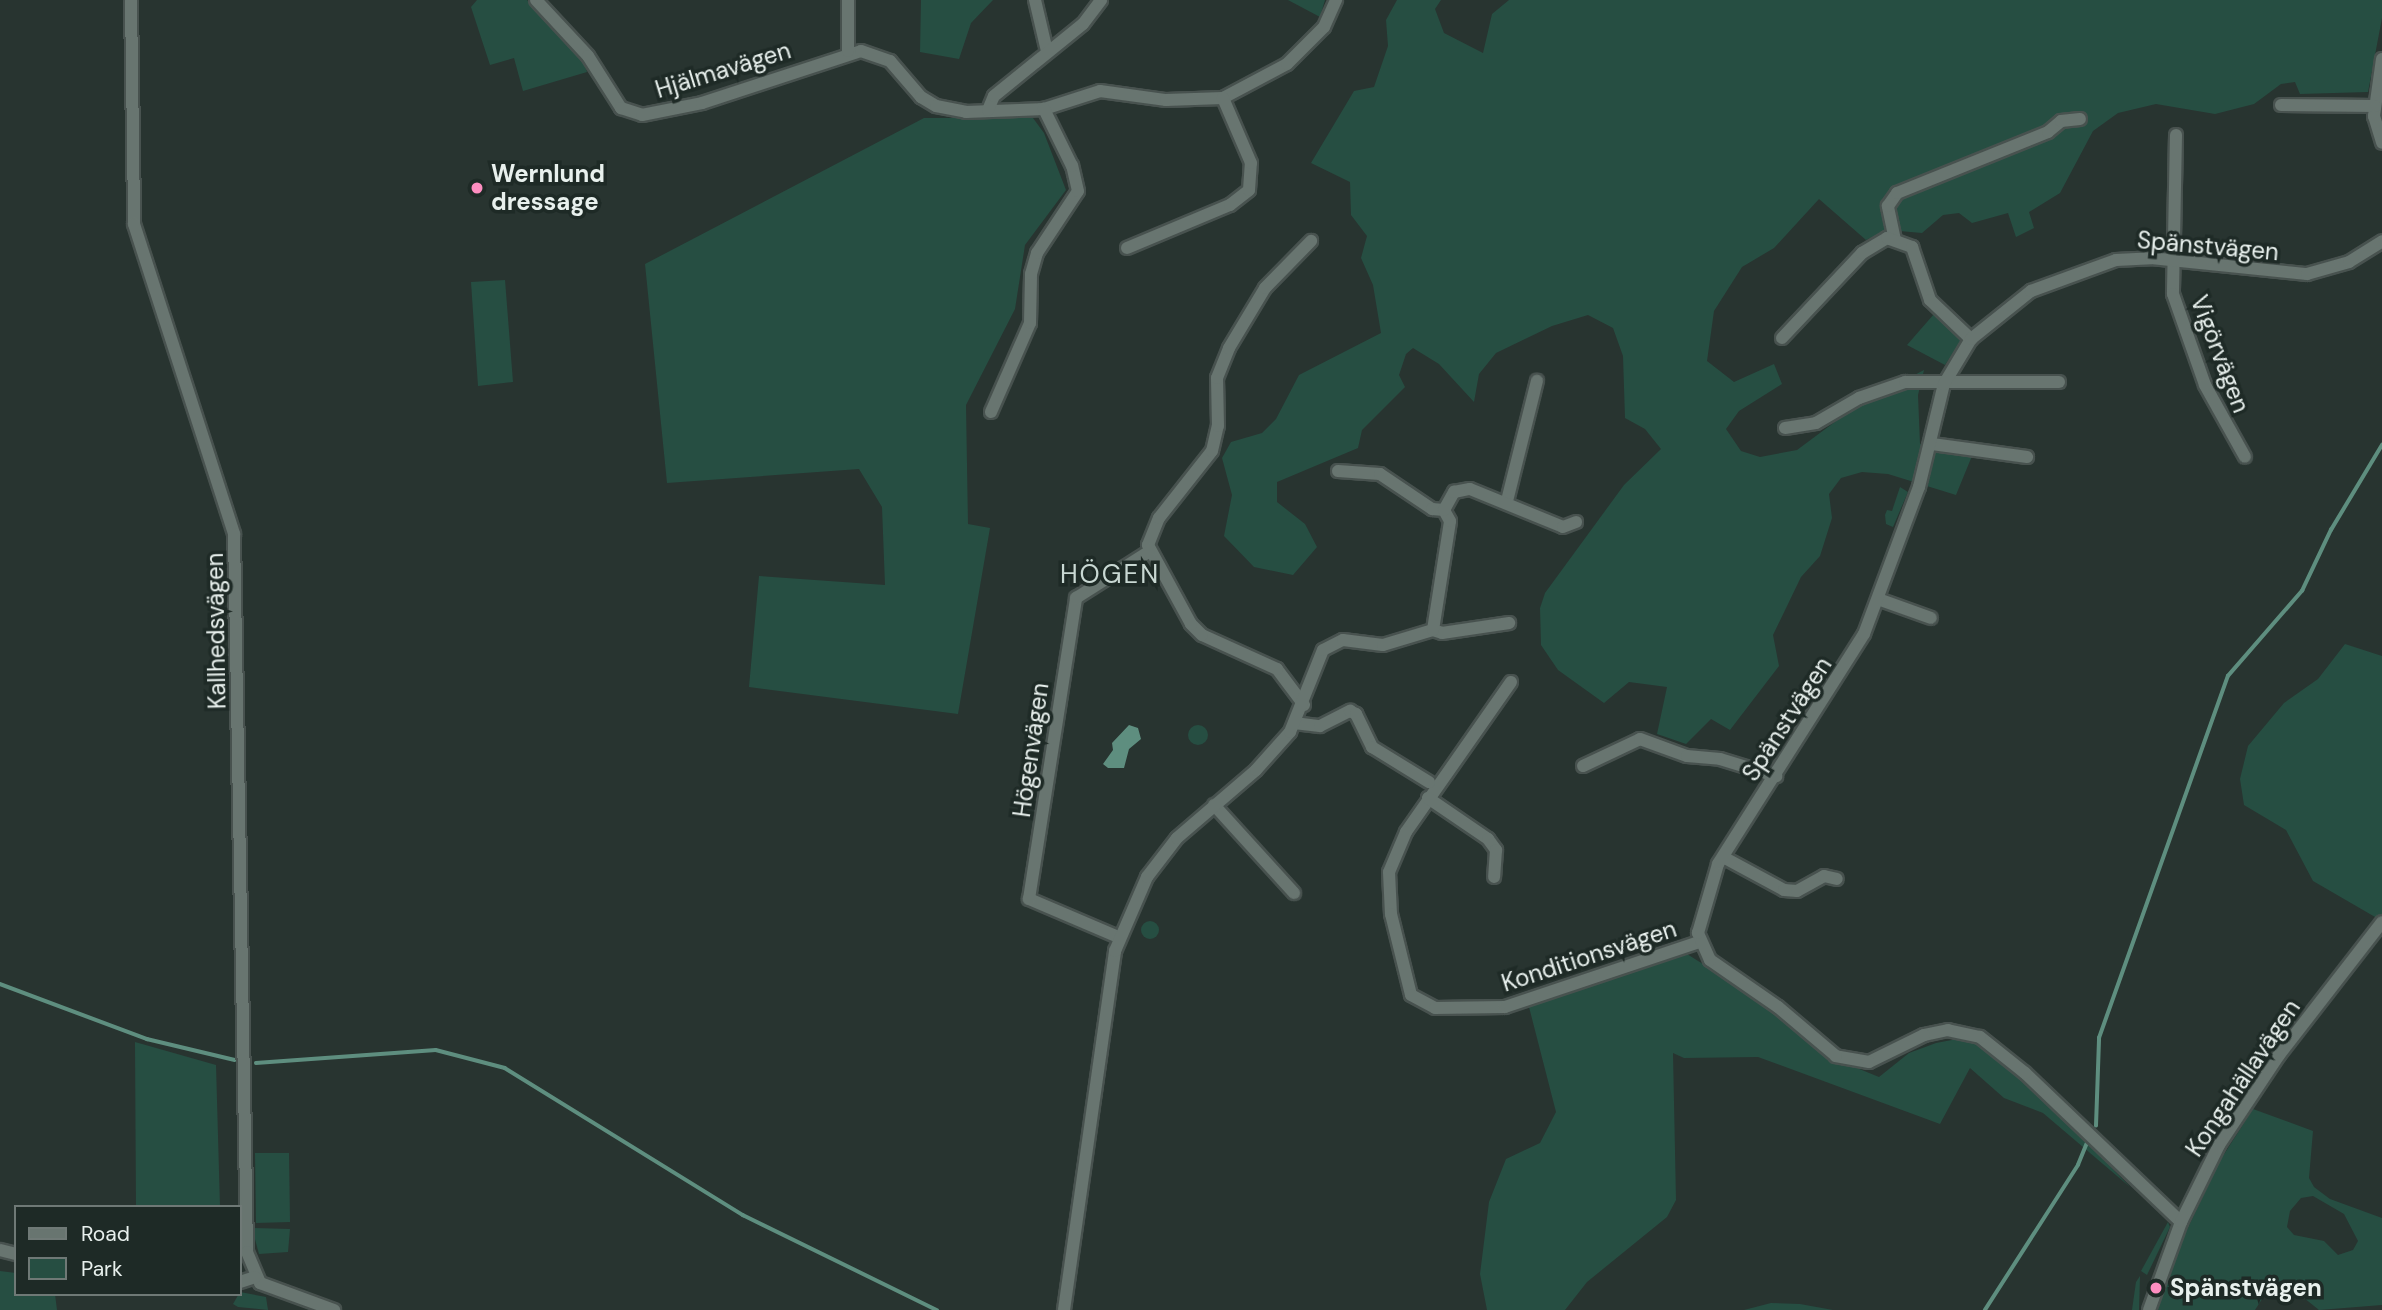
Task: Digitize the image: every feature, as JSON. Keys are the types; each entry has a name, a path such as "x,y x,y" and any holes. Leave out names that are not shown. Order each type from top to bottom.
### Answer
{"street":[{"name":"Kallhedsvägen","path":"131,0 134,224 234,534 245,1201 247,1252 254,1277"},
{"name":"Hjälmavägen","path":"536,0 588,56 621,108 633,114 653,114 702,103 848,51"},
{"path":"848,0 848,51 861,51 890,61 921,97 936,106 966,112 1044,109 1100,92 1166,100 1223,98 1287,64 1324,27 1336,0"},
{"path":"1035,0 1047,51"},
{"path":"988,110 994,96 1083,24 1101,0"},
{"path":"2382,59 2375,106 2382,143"},
{"path":"1127,248 1230,205 1249,190 1251,163 1223,98"},
{"path":"2281,105 2375,106"},
{"path":"991,411 1030,323 1031,274 1037,253 1078,191 1072,166 1044,109"},
{"path":"1895,240 1888,206 1897,193 2048,132 2061,121 2080,120"},
{"name":"Vigörvägen","path":"2176,135 2170,260 2173,294 2186,336 2215,408 2245,457"},
{"path":"1782,338 1862,253 1887,238 1912,247 1930,300 1970,339"},
{"path":"1304,705 1277,669 1202,635 1150,551 1150,534 1212,451 1218,426 1217,378 1229,348 1265,288 1311,241"},
{"name":"Spänstvägen","path":"1699,942 1698,933 1723,857 1842,672 1878,599 1931,444 1944,384 1970,339 2031,291 2052,281 2116,260 2170,260 2307,274 2349,262 2382,241"},
{"path":"1785,428 1816,423 1884,388 1922,380 1944,384 2059,382"},
{"path":"1507,501 1537,381"},
{"path":"1931,444 2027,457"},
{"path":"1338,471 1380,474 1432,509 1444,510"},
{"path":"1444,510 1462,488 1507,501 1563,527 1576,522"},
{"path":"1433,630 1450,521 1444,510"},
{"name":"Högenvägen","path":"1118,937 1030,899 1076,598 1150,551"},
{"path":"1878,599 1931,618"},
{"path":"1064,1310 1118,937 1159,860 1177,838 1256,770 1294,723 1304,705 1316,664 1336,642 1385,644 1433,630 1442,633 1509,622"},
{"name":"Konditionsvägen","path":"1511,682 1428,799 1395,855 1388,890 1406,985 1421,1002 1456,1010 1505,1007 1699,942"},
{"path":"1294,723 1320,726 1350,711 1356,714 1372,747 1429,782"},
{"path":"1583,766 1640,739 1687,756 1720,759 1776,776"},
{"path":"1428,799 1488,839 1496,850 1494,877"},
{"path":"1214,805 1294,893"},
{"path":"1723,857 1784,890 1797,891 1824,876 1837,879"},
{"name":"Kongahällavägen","path":"2149,1310 2181,1222 2211,1159 2256,1087 2382,922"},
{"path":"1699,942 1710,960 1778,1007 1836,1056 1869,1062 1924,1035 1948,1030 1980,1037 2025,1073 2181,1222"},
{"path":"242,1281 254,1277 266,1287 334,1310"}],"green space":[{"path":"477,0 527,0 583,60 587,72 523,91 514,58 490,65 471,7"},
{"path":"921,0 993,0 971,23 959,59 920,52"},
{"path":"1288,0 1325,0 1320,17"},
{"path":"1397,0 1441,0 1435,9 1444,33 1483,53 1492,14 1509,0 2382,0 2382,18 2368,92 2300,94 2295,82 2281,84 2254,104 2215,114 2156,104 2118,113 2093,131 2060,193 2029,212 2034,228 2016,237 2008,213 1972,223 1959,213 1943,215 1922,233 1888,230 1866,240 1819,199 1774,248 1742,267 1714,311 1707,361 1734,382 1774,364 1782,384 1739,411 1726,429 1741,451 1760,457 1797,450 1859,404 1924,370 1918,395 1920,444 1972,456 1956,495 1888,474 1862,472 1841,478 1829,494 1832,518 1820,556 1801,577 1773,635 1779,666 1730,730 1711,719 1686,744 1657,734 1667,687 1629,682 1604,703 1558,670 1541,645 1540,608 1545,593 1624,485 1661,449 1645,429 1625,418 1623,356 1613,328 1588,315 1552,326 1496,353 1479,374 1474,402 1439,364 1413,348 1406,354 1399,375 1405,387 1362,430 1358,448 1277,482 1277,502 1305,524 1317,547 1293,575 1254,567 1224,536 1232,495 1222,458 1231,442 1262,433 1276,419 1299,375 1381,333 1373,285 1361,258 1367,236 1351,215 1350,182 1311,163 1354,91 1374,87 1388,46 1386,20"},
{"path":"924,118 1033,118 1044,133 1066,190 1025,245 1015,309 966,405 968,524 990,528 958,714 749,687 759,576 885,585 882,507 859,469 667,483 645,264"},
{"path":"505,280 513,382 478,386 471,282"},
{"path":"1934,314 1961,341 1945,365 1907,345"},
{"path":"1900,487 1908,492 1893,527 1886,524 1885,515 1887,510 1892,511"},
{"path":"2345,644 2382,656 2382,921 2313,881 2286,830 2244,805 2240,779 2248,746 2284,703 2318,679"},
{"path":"1198,725 1205,728 1208,735 1205,742 1198,745 1191,742 1188,735 1191,728"},
{"path":"1150,921 1156,924 1159,930 1156,936 1150,939 1144,936 1141,930 1144,924"},
{"path":"1687,954 1768,1005 1825,1055 1879,1077 1909,1053 1936,1043 1957,1039 1980,1044 2044,1097 2130,1187 2043,1113 2004,1098 1970,1068 1940,1124 1758,1057 1684,1058 1673,1053 1676,1200 1667,1217 1587,1282 1565,1310 1487,1310 1480,1274 1489,1202 1506,1159 1540,1143 1556,1112 1529,1007"},
{"path":"135,1042 216,1065 220,1205 136,1205"},
{"path":"2253,1109 2313,1131 2309,1178 2314,1187 2330,1199 2382,1218 2382,1305 2319,1310 2283,1281 2273,1282 2255,1310 2156,1310 2182,1240 2221,1159","holes":["2313,1196 2344,1214 2358,1241 2353,1250 2338,1255 2324,1241 2294,1235 2287,1227 2290,1211 2301,1198"]},
{"path":"255,1153 289,1153 290,1222 256,1223"},
{"path":"2168,1222 2170,1227 2147,1275 2141,1271"},
{"path":"252,1228 290,1229 288,1252 259,1254"},
{"path":"0,1271 14,1273 14,1296 55,1296 57,1310 0,1310"},
{"path":"2140,1276 2139,1310 2132,1310 2136,1282"},
{"path":"242,1292 266,1297 268,1310 238,1307 233,1304 238,1296 242,1296"},
{"path":"1771,1303 1800,1304 1833,1310 1744,1310"}],"shaded area":[{"path":"1129,725 1138,728 1141,739 1129,749 1124,768 1108,768 1103,764 1113,750 1112,743"}],"waterway":[{"path":"2096,1126 2099,1038 2228,676 2302,591 2331,530 2382,445"},
{"path":"0,984 147,1039 235,1060"},
{"path":"256,1063 436,1050 505,1068 743,1215 937,1310"},
{"path":"1985,1310 2078,1165 2087,1143"}],"place":[{"name":"Wernlund dressage","path":"477,188"},
{"name":"Spänstvägen","path":"2156,1288"}],"district":[{"name":"HÖGEN","path":"1110,575"}]}
